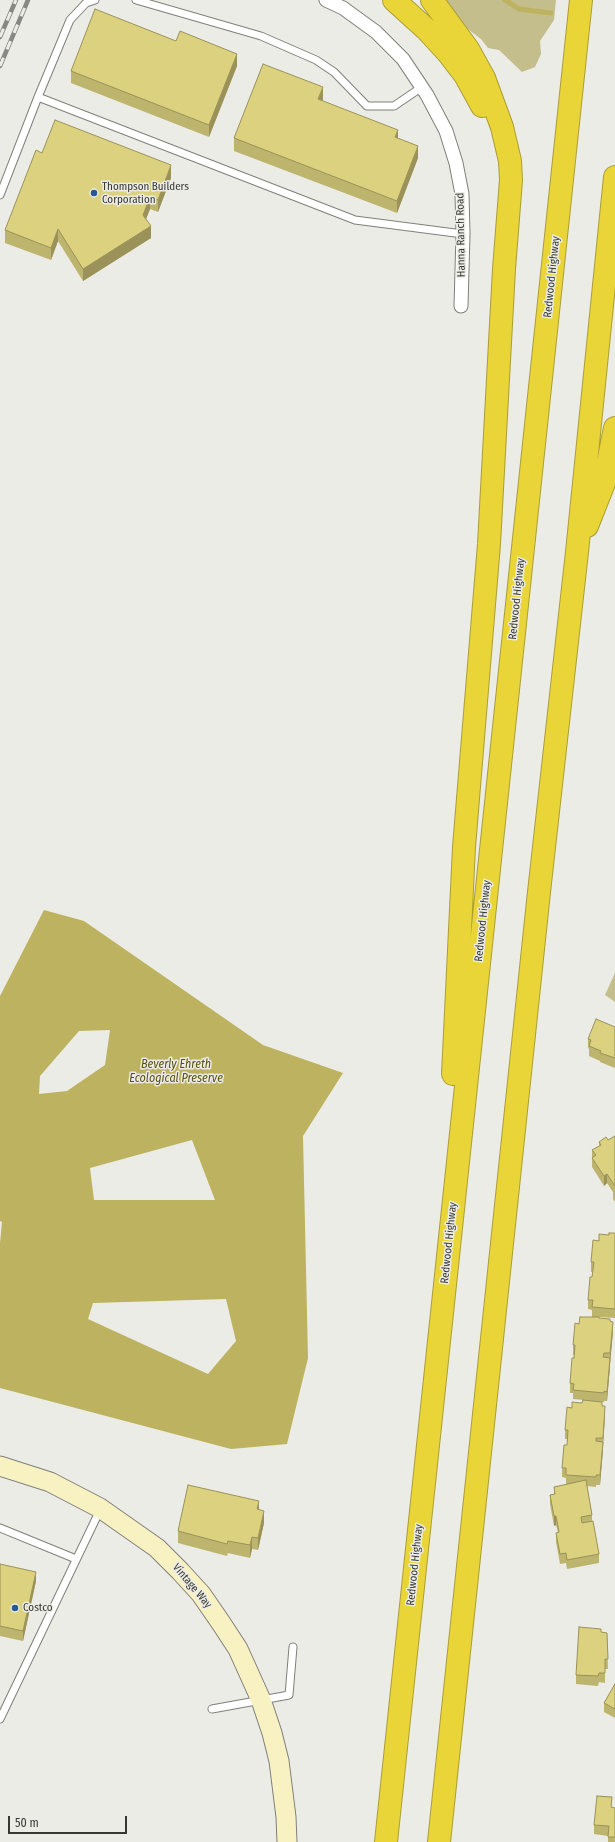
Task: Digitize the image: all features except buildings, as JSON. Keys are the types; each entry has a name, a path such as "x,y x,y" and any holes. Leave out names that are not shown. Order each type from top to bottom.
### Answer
{"highway":[{"path":"394,0 438,41 457,64 472,86 486,116 496,148 508,215"},
{"path":"432,0 461,39 477,64 497,111 510,161 511,180 489,544 464,846 442,1308"},
{"name":"Redwood Highway","path":"386,1842 581,0"},
{"path":"439,1842 539,892 577,552 615,178"},
{"path":"577,552 604,483 615,428"}],"street":[{"name":"Hanna Ranch Road","path":"326,0 343,8 376,32 403,59 422,87 446,131 456,163 462,194 463,234 461,306"},
{"name":"Vintage Way","path":"0,1466 50,1482 100,1508 157,1548 201,1594 238,1649 261,1700 272,1733 284,1794 287,1842"},
{"name":"Vintage Way","path":"277,1842 284,1794"}],"lane":[{"path":"0,195 70,20 86,3 95,0"},
{"path":"136,0 261,36 316,60 334,72 367,106 394,106 422,87"},
{"path":"38,97 355,220 463,234"},
{"path":"0,1719 100,1508"},
{"path":"0,1528 76,1559"},
{"path":"212,1709 289,1695 293,1647"}],"shaded area":[{"path":"443,0 556,0 554,20 540,41 541,54 535,67 522,72 499,50 488,48 481,39 469,30"},
{"path":"615,973 615,1002 605,995"}],"water":[{"name":"Beverly Ehreth Ecological Preserve","path":"44,910 84,921 263,1045 343,1073 303,1136 308,1358 287,1444 231,1449 0,1388 0,1243 2,1222 0,1221 0,996","holes":["110,1030 105,1065 67,1091 39,1094 40,1076 79,1031","192,1140 215,1200 94,1200 90,1168","226,1299 236,1341 208,1374 88,1319 93,1303"]}],"waterway":[{"path":"505,0 519,9 551,13"}],"railway":[{"path":"0,37 16,0"},
{"path":"0,66 28,0"}],"place":[{"name":"Thompson Builders Corporation","path":"94,193"},
{"name":"Costco","path":"15,1608"}]}
